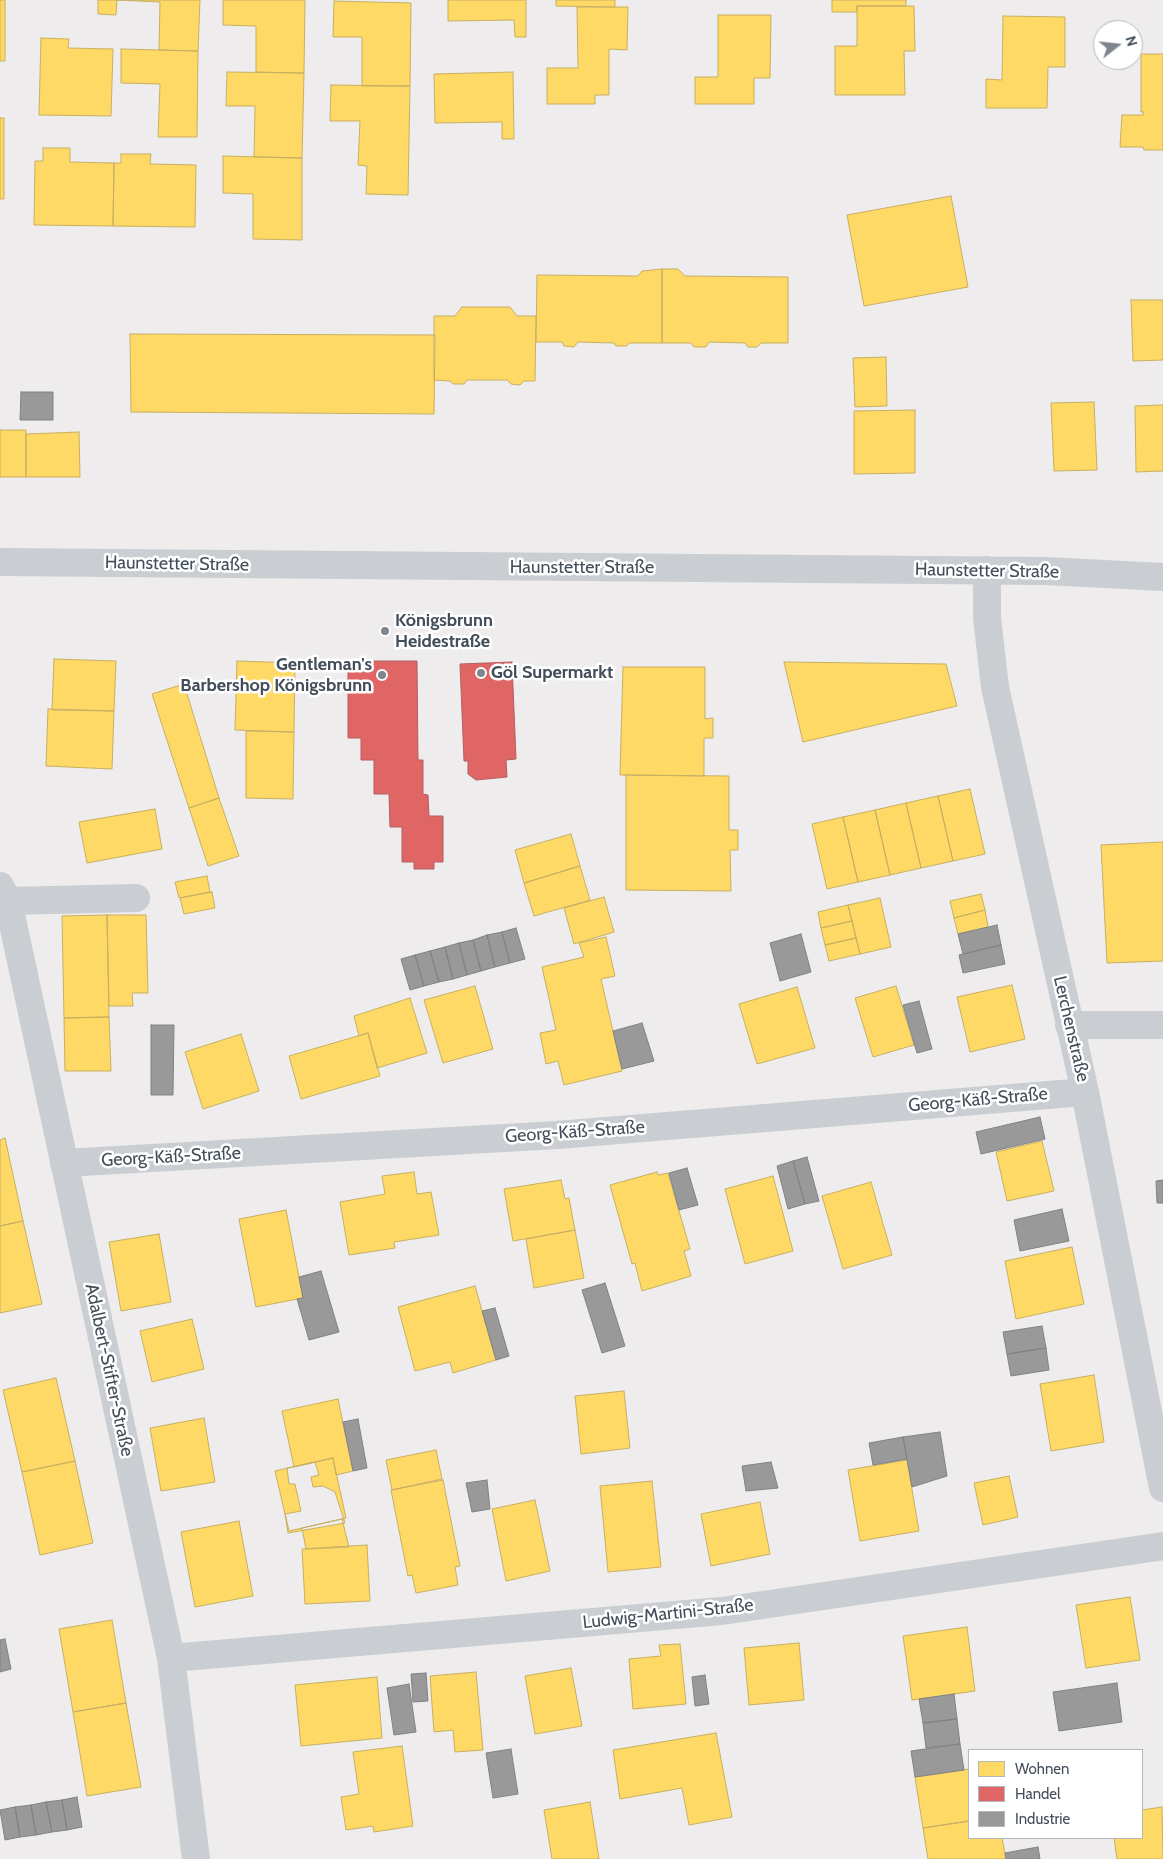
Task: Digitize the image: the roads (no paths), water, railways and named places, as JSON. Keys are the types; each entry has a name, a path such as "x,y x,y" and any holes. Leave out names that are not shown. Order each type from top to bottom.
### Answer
{"street":[{"name":"Haunstetter Straße","path":"0,562 987,570 1163,576"},
{"name":"Lerchenstraße","path":"987,570 987,618 995,688 1085,1092 1163,1488"},
{"path":"4,893 136,898"},
{"name":"Adalbert-Stifter-Straße","path":"4,893 171,1658 196,1859"},
{"path":"1069,1025 1163,1025"},
{"name":"Georg-Käß-Straße","path":"64,1163 557,1135 1085,1092"},
{"name":"Ludwig-Martini-Straße","path":"171,1658 722,1611 1163,1546"}],"place":[{"name":"Königsbrunn Heidestraße","path":"385,631"},
{"name":"Göl Supermarkt","path":"481,673"},
{"name":"Gentleman's Barbershop Königsbrunn","path":"382,675"}]}
